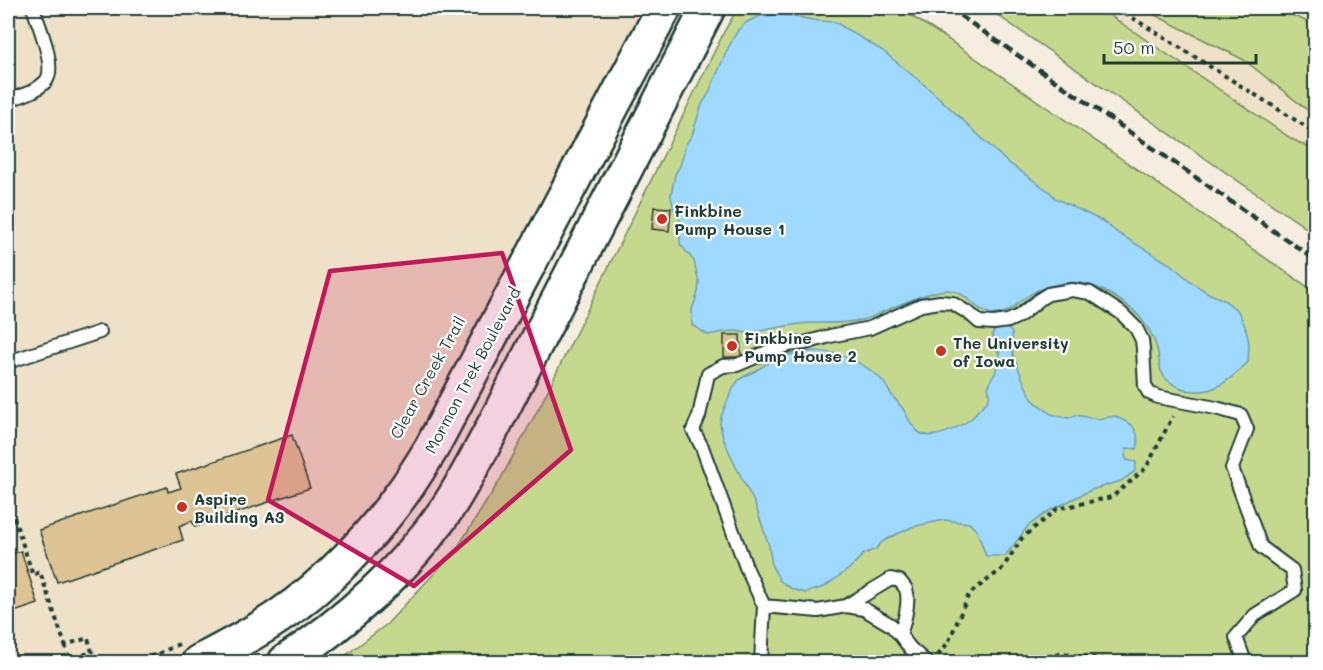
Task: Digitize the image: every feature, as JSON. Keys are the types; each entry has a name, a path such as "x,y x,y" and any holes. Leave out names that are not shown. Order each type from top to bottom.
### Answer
{"main road":[{"name":"Mormon Trek Boulevard","path":"189,653 244,639 280,616 354,552 406,488 431,449 663,8"},
{"path":"285,663 358,607 406,560 447,508 489,435 708,8"}],"lane":[{"path":"8,100 36,90 48,79 48,55 33,8"},
{"path":"760,663 764,606 746,567 702,447 693,430 699,416 708,374 723,366 737,365 788,345 870,328 921,305 952,303 979,322 994,323 1008,321 1019,316 1048,294 1072,290 1090,293 1110,305 1136,328 1142,340 1145,386 1149,393 1241,415 1247,429 1232,468 1261,547 1292,570 1295,590 1255,615 1236,637 1245,663"},
{"path":"8,362 100,332"},
{"path":"846,606 891,579 900,581 906,590 904,621 900,634"},
{"path":"764,606 818,611 846,606 864,609 891,626 926,663"}],"path":[{"path":"1117,8 1316,133"},
{"path":"937,656 948,643 969,594 1002,569 1022,538 1057,510 1112,497 1146,468 1180,402"},
{"path":"8,500 33,575 40,572 65,645 71,661 92,652 88,638 65,645"},
{"path":"133,663 160,653 189,653"},
{"path":"1030,663 1060,653 1122,663"}],"highlighted area":[{"path":"502,253 571,450 414,586 268,500 330,271"}],"shaded area":[{"path":"8,8 651,8 402,476 316,572 214,642 171,662 8,662"},
{"path":"994,8 1315,8 1315,227"}],"green space":[{"name":"The University of Iowa","path":"738,8 899,8 1315,292 1315,662 337,662 387,624 456,550 500,480 542,402 725,30"},
{"path":"987,8 1099,8 1292,139 1315,151 1315,234"},
{"path":"1141,8 1258,8 1292,15 1315,25 1315,116 1244,60"}],"water":[{"path":"779,14 835,22 883,51 934,93 1006,161 1055,198 1102,221 1119,234 1170,264 1194,284 1224,300 1238,311 1244,324 1249,344 1248,362 1234,376 1209,390 1191,391 1178,387 1162,374 1154,340 1138,315 1104,291 1082,283 1056,284 1047,287 1032,293 1009,310 998,314 984,311 960,294 947,290 905,302 867,319 849,322 811,323 748,333 732,331 708,335 692,325 692,310 699,282 694,261 680,244 680,221 674,210 671,196 675,174 680,166 686,144 692,135 702,104 738,30 747,22 760,16"},
{"path":"1002,327 1012,333 1013,355 1033,400 1051,414 1068,418 1076,415 1097,419 1115,416 1132,425 1137,434 1137,449 1127,448 1125,456 1127,460 1136,462 1135,471 1121,481 1091,490 1049,511 1028,526 1005,556 986,556 977,531 969,523 944,520 912,527 882,542 876,549 864,554 849,569 824,587 805,593 792,589 780,581 772,566 769,546 755,504 723,438 720,424 726,403 739,380 770,362 786,356 817,351 833,353 863,365 878,376 916,430 928,435 941,434 968,421 988,401 990,395 988,388 995,374 1000,353 995,349 992,334 996,329"}],"building":[{"name":"Finkbine Pump House 1","path":"654,207 671,208 669,231 652,229"},
{"name":"Finkbine Pump House 2","path":"724,335 740,335 741,357 724,357"},
{"name":"Aspire Building A3","path":"292,435 310,488 195,527 192,521 179,526 183,540 57,582 39,530 167,487 168,492 181,488 176,474"},
{"path":"21,551 38,604 8,614 8,555"}],"railway":[{"path":"949,8 1316,260"}],"place":[{"name":"Finkbine Pump House 1","path":"662,219"},
{"name":"Finkbine Pump House 2","path":"732,346"},
{"name":"The University of Iowa","path":"941,351"},
{"name":"Aspire Building A3","path":"182,507"}]}
